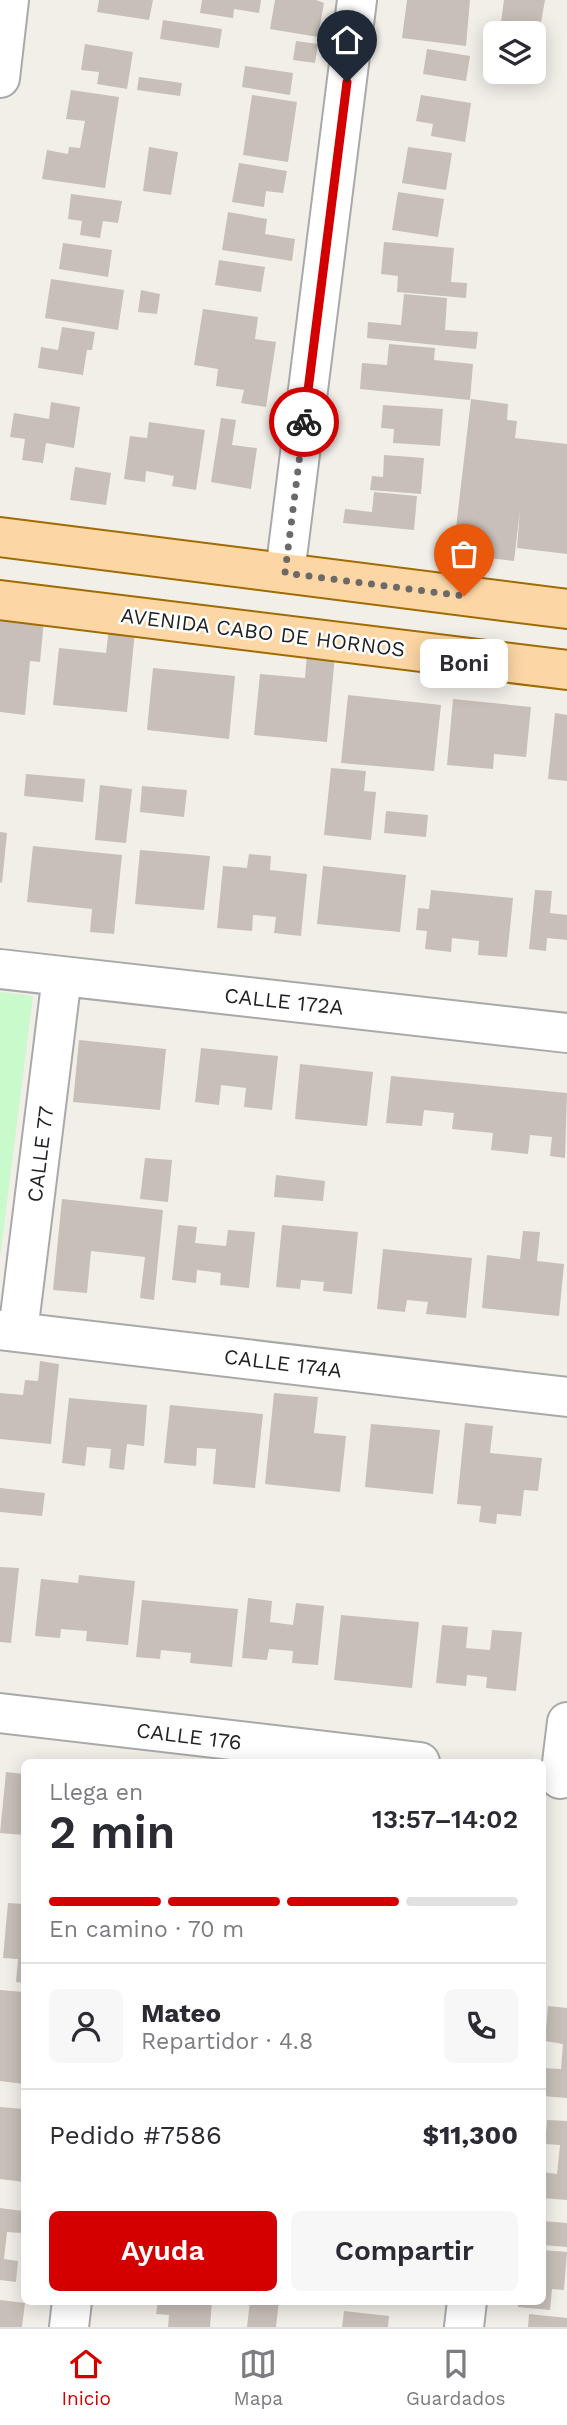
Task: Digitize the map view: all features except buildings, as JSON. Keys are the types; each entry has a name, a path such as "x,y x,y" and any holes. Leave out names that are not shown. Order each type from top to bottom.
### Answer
{"main road":[{"path":"0,537 567,609"},
{"name":"AVENIDA CABO DE HORNOS","path":"0,600 567,670"}],"street":[{"path":"0,78 9,0"},
{"path":"285,573 358,0"},
{"name":"CALLE 172A","path":"0,969 567,1033"},
{"name":"CALLE 77","path":"9,1331 62,976"},
{"name":"CALLE 174A","path":"9,1331 567,1397"},
{"name":"CALLE 176","path":"0,1713 139,1746 367,1759"},
{"path":"556,1778 567,1721"},
{"path":"69,2327 72,2305"},
{"path":"464,2327 467,2305"}],"green space":[{"path":"0,992 33,996 0,1257"}],"way so far":[{"path":"304,422 285,573 464,596"}],"place":[{"name":"Boni","path":"464,596"}],"route":[{"path":"304,422 347,82"}]}
